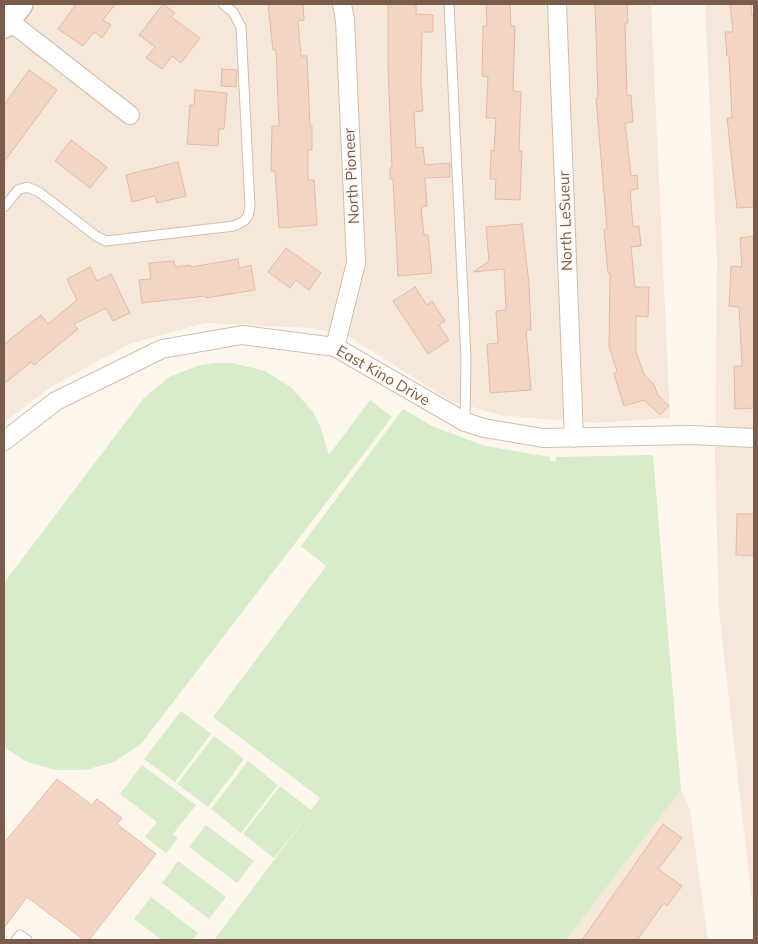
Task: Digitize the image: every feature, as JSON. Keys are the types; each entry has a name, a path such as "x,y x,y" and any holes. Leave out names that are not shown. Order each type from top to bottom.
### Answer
{"street":[{"name":"North Pioneer","path":"335,347 356,263 345,20 342,4"},
{"name":"North LeSueur","path":"557,4 574,438"},
{"path":"10,16 130,115"},
{"name":"East Kino Drive","path":"4,441 56,401 162,349 242,335 335,347 465,422 484,428 543,438 692,435 754,438"}],"lane":[{"path":"4,207 18,190 27,187 39,192 96,236 106,241 234,226 244,221 248,216 250,207 241,27 233,12 224,4"},
{"path":"450,4 466,358 465,422"},
{"path":"16,940 20,935 27,940"}],"shaded area":[{"path":"4,4 651,4 670,418 593,423 503,416 449,400 350,337 311,328 205,323 129,344 51,387 4,422"},
{"path":"705,4 754,4 754,920 719,611 715,461 717,262"},
{"path":"681,790 690,810 708,940 566,940"}],"green space":[{"path":"233,363 265,371 292,388 313,412 320,426 329,455 370,400 392,417 141,744 114,762 85,770 56,770 27,762 4,747 4,583 143,399 169,377 200,365"},
{"path":"403,409 432,426 485,446 550,457 550,461 556,461 556,457 653,455 681,790 566,940 214,940 310,812 274,858 243,834 280,786 311,810 320,798 213,717 326,566 301,546"},
{"path":"181,711 211,734 175,782 144,759"},
{"path":"214,736 244,759 208,807 177,784"},
{"path":"248,761 278,785 241,833 211,809"},
{"path":"142,765 196,805 173,834 178,838 166,853 145,837 157,822 120,794"},
{"path":"206,825 254,861 237,883 189,847"},
{"path":"178,861 226,897 209,919 162,883"},
{"path":"151,897 198,933 193,940 162,940 134,919"}],"building":[{"path":"76,4 115,4 103,20 111,25 102,38 94,32 83,46 58,29"},
{"path":"163,4 175,13 171,17 200,38 181,63 172,56 162,69 146,58 155,47 139,35"},
{"path":"268,4 303,4 304,20 298,21 301,56 307,56 310,126 312,126 312,150 308,150 308,180 314,180 317,225 279,228 275,171 271,171 272,126 279,126 276,50 273,50"},
{"path":"388,4 416,4 416,14 433,15 433,32 422,32 421,81 423,111 414,112 416,148 423,147 425,165 450,163 450,177 425,178 427,206 421,207 424,235 428,235 432,273 398,276 393,179 390,179 390,168 392,167 388,67"},
{"path":"486,4 510,4 511,26 515,26 513,91 521,92 519,151 522,151 520,200 495,199 496,179 490,179 491,150 494,151 496,118 486,118 488,77 482,76 483,26 487,26"},
{"path":"595,4 627,4 628,23 625,23 627,96 631,95 633,122 625,123 631,176 637,175 638,189 630,190 633,227 639,226 641,246 631,247 635,287 649,287 648,317 636,316 636,352 644,374 654,385 658,395 669,406 660,415 644,400 624,406 614,374 617,371 609,347 610,273 608,273 604,230 607,229 596,98 598,98"},
{"path":"730,4 752,4 751,15 754,14 754,207 737,208 727,118 732,118 729,56 727,56 725,32 733,32"},
{"path":"222,69 237,70 236,87 221,86"},
{"path":"29,70 57,90 4,162 4,105"},
{"path":"195,90 227,93 224,129 219,129 218,146 187,144 190,105 194,106"},
{"path":"71,140 107,167 90,188 55,161"},
{"path":"178,162 186,196 157,203 155,196 132,202 126,175"},
{"path":"522,224 529,284 531,330 526,330 531,390 490,393 487,344 498,343 496,311 506,310 504,269 473,272 489,261 486,227"},
{"path":"754,236 754,408 735,409 734,366 742,366 739,307 729,306 731,266 742,267 740,238"},
{"path":"286,248 321,273 309,290 296,280 290,288 268,272"},
{"path":"238,259 239,268 251,265 255,290 206,298 206,296 142,303 139,280 151,279 149,263 174,261 175,267 190,265 191,267"},
{"path":"90,267 97,281 111,274 130,313 113,321 106,308 74,324 78,329 34,365 31,362 4,384 4,344 41,315 48,324 77,300 67,279"},
{"path":"415,287 427,305 432,301 445,321 439,325 449,340 428,354 393,301"},
{"path":"737,514 754,514 754,556 736,555"},
{"path":"57,779 92,805 97,799 122,818 117,824 156,854 89,940 84,940 27,897 4,928 4,843"},
{"path":"663,824 682,838 658,869 682,886 667,906 664,903 637,940 582,940"}]}
